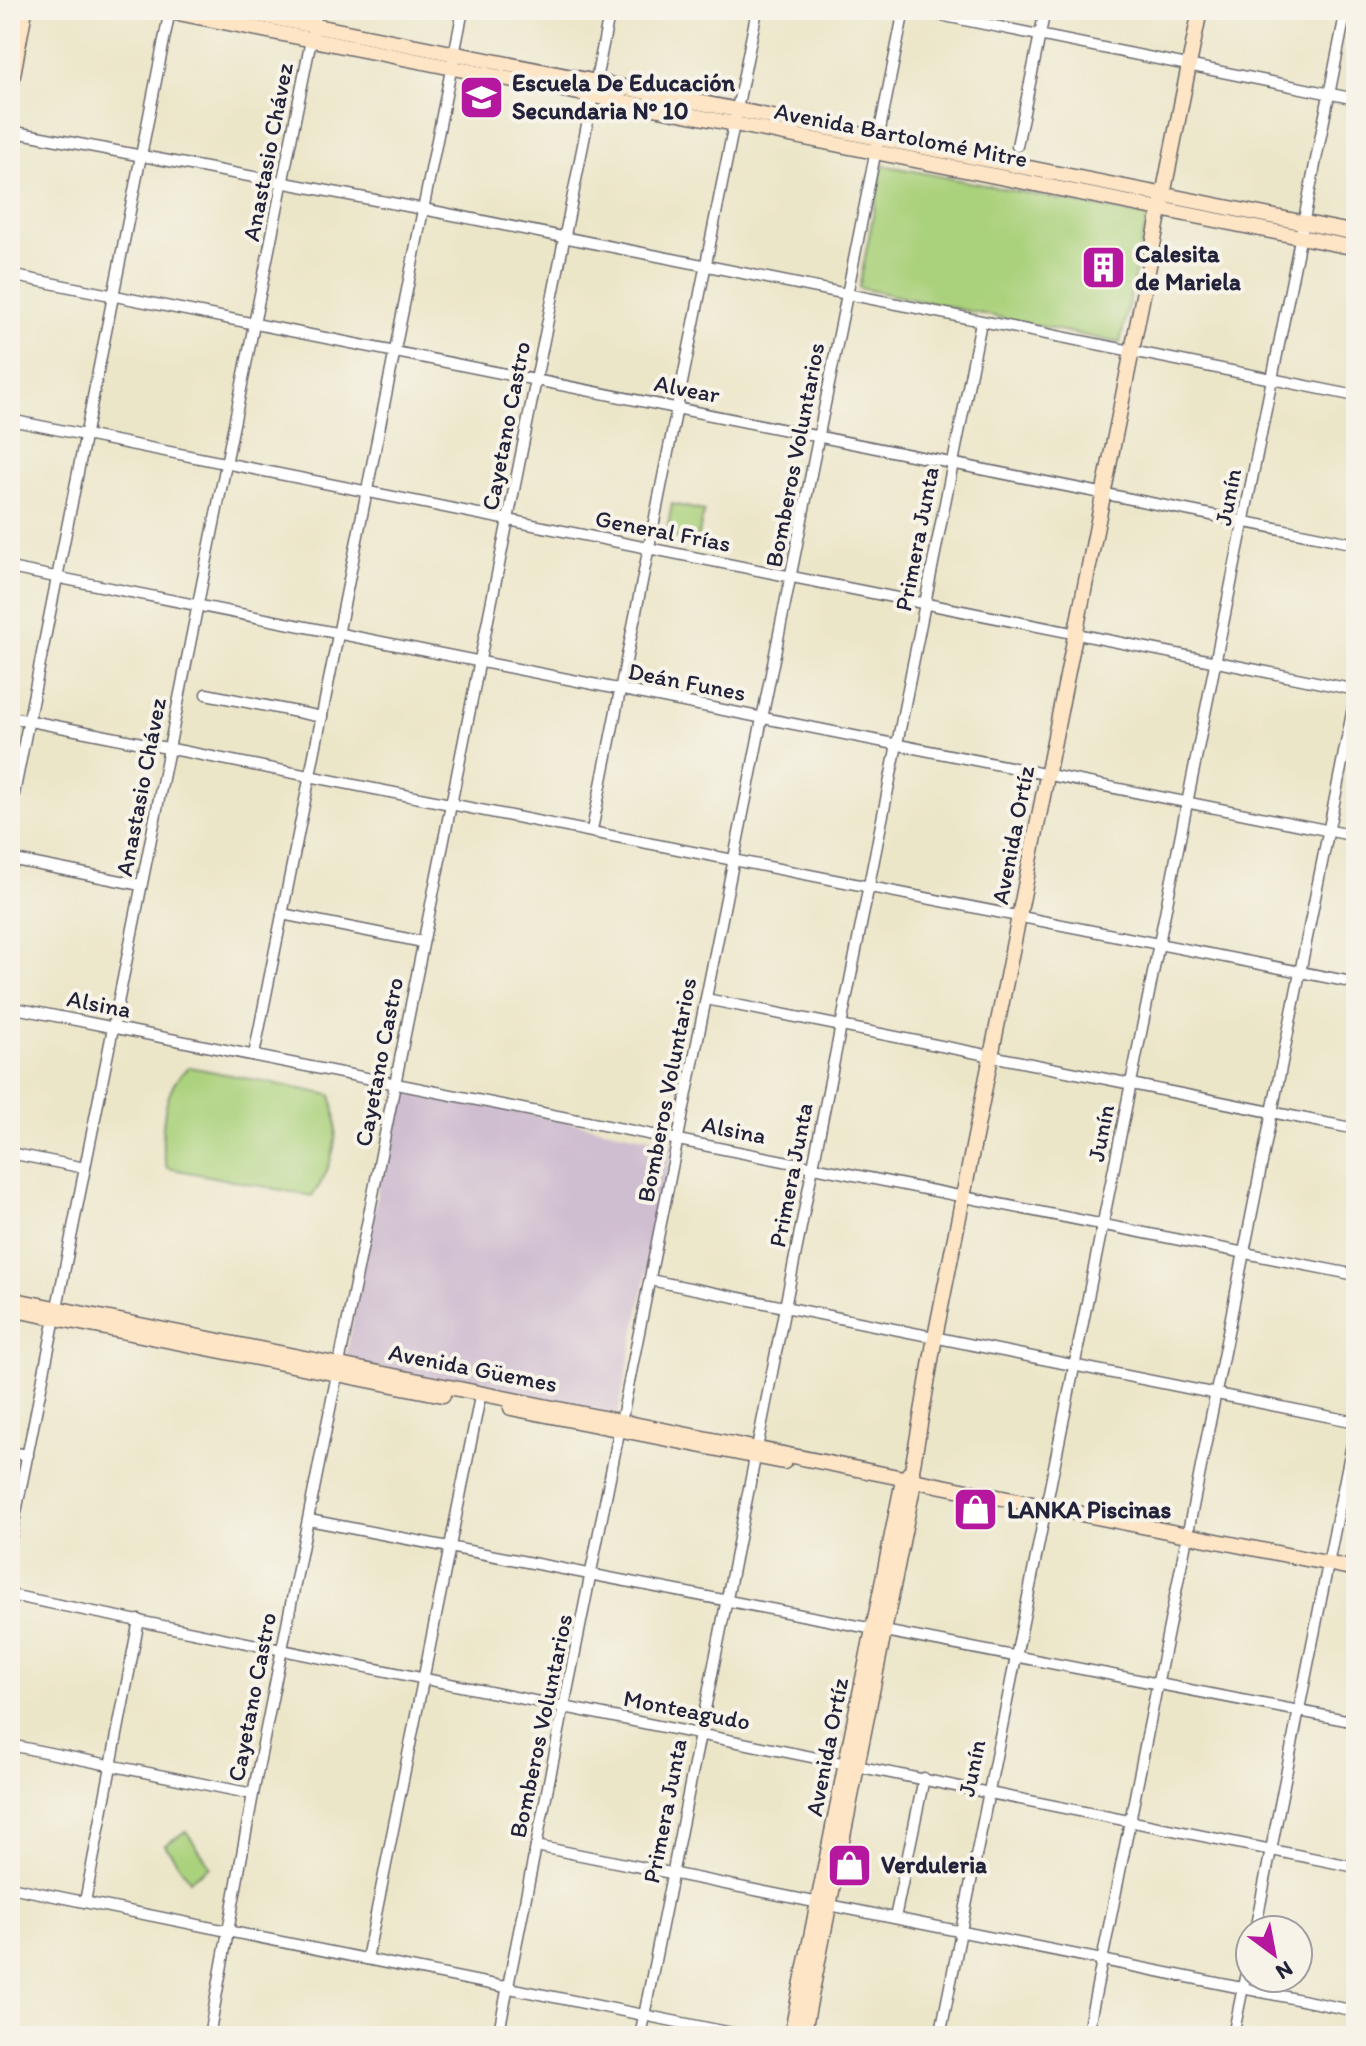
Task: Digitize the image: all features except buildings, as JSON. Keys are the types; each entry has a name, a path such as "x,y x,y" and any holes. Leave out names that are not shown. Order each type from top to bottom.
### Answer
{"main road":[{"path":"10,29 14,10"},
{"path":"10,91 25,10"},
{"name":"Avenida Bartolomé Mitre","path":"167,10 312,33 1302,230"},
{"name":"Avenida Bartolomé Mitre","path":"235,10 312,33"},
{"name":"Avenida Ortíz","path":"791,2036 823,1905 877,1630 912,1481 935,1337 1200,10"},
{"path":"1302,230 1356,233"},
{"path":"1302,230 1356,248"},
{"name":"Avenida Güemes","path":"10,1299 57,1313 340,1370 1356,1569"},
{"name":"Avenida Güemes","path":"10,1309 57,1313"},
{"name":"Avenida Ortíz","path":"803,2036 823,1905"}],"street":[{"path":"10,814 167,10"},
{"name":"Anastasio Chávez","path":"10,1542 317,10"},
{"path":"254,1055 463,10"},
{"name":"Cayetano Castro","path":"209,2036 253,1794 610,10"},
{"path":"592,830 757,10"},
{"name":"Bomberos Voluntarios","path":"498,2036 904,10"},
{"path":"915,10 1356,99"},
{"path":"1017,146 1045,10"},
{"name":"Junín","path":"940,2036 1346,10"},
{"path":"10,131 423,209 1356,396"},
{"name":"Alvear","path":"10,275 1356,544"},
{"name":"Primera Junta","path":"640,2036 981,322"},
{"name":"General Frías","path":"10,420 1356,691"},
{"name":"Deán Funes","path":"10,568 1356,836"},
{"path":"1087,2036 1356,691"},
{"path":"206,694 322,717"},
{"path":"10,717 1356,983"},
{"path":"10,859 141,885"},
{"path":"282,914 423,942"},
{"path":"706,999 1356,1129"},
{"name":"Alsina","path":"10,1007 1356,1275"},
{"path":"10,1153 85,1168"},
{"path":"650,1280 1356,1423 1258,1914"},
{"path":"367,1959 480,1397"},
{"path":"10,1452 28,1455"},
{"path":"309,1520 1356,1722"},
{"name":"Monteagudo","path":"10,1595 988,1790 1356,1867"},
{"path":"85,1902 139,1620"},
{"path":"10,1745 253,1794"},
{"path":"895,1918 924,1778"},
{"path":"536,1846 1234,1986"},
{"path":"10,1887 747,2036"},
{"path":"1233,2036 1242,1994"},
{"path":"1272,1994 1356,2011"}],"shaded area":[{"path":"398,1087 673,1143 618,1414 345,1361"}],"green space":[{"path":"883,165 1147,217 1120,343 859,288"},
{"path":"672,504 704,511 697,542 670,536 667,531"},
{"path":"190,1067 331,1095 336,1121 334,1148 326,1173 312,1196 167,1168 163,1128 168,1099 173,1086"},
{"path":"186,1831 210,1866 190,1880 165,1845"}],"place":[{"name":"Escuela De Educación Secundaria Nº 10","path":"481,97"},
{"name":"Calesita de Mariela","path":"1104,268"},
{"name":"LANKA Piscinas","path":"976,1510"},
{"name":"Verduleria","path":"850,1865"}]}
